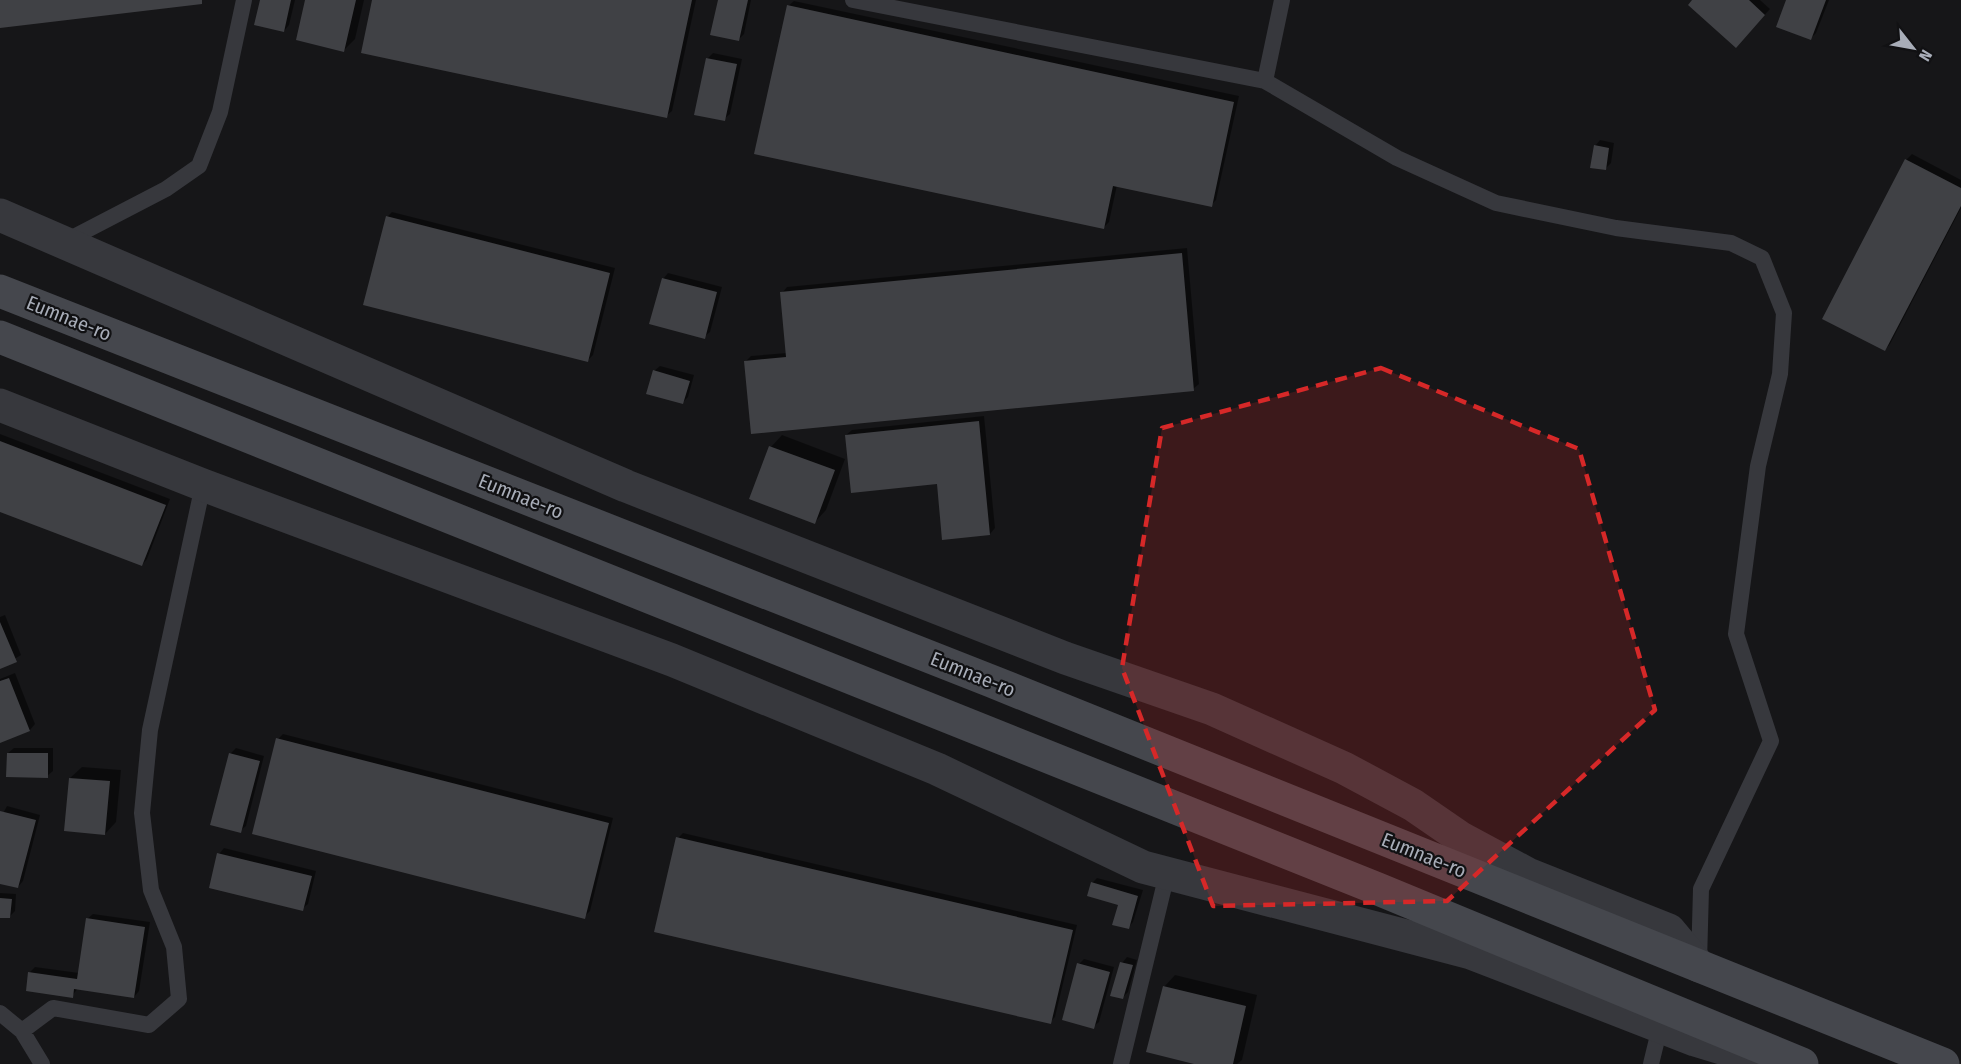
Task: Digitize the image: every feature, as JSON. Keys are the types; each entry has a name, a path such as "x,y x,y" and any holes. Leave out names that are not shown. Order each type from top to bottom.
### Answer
{"street":[{"path":"0,215 626,486 1054,654 1212,709 1344,768 1413,805 1461,838 1528,874 1669,930 1699,966"},
{"name":"Eumnae-ro","path":"0,291 980,677 1943,1064"},
{"path":"0,337 1378,889 1802,1064"},
{"path":"0,405 203,484 672,660 937,769 1143,867 1472,953 1695,1040 1778,1064"}],"lane":[{"path":"63,242 166,189 199,165 220,112 244,0"},
{"path":"853,0 1265,81 1397,158 1496,203 1616,228 1731,243 1762,258 1784,313 1783,333 1780,374 1758,466 1736,634 1771,741 1701,889 1699,966"},
{"path":"1265,81 1282,0"},
{"path":"22,1031 53,1008 149,1025 179,999 174,948 151,890 142,813 150,730 203,484"},
{"path":"1121,1064 1167,874"},
{"path":"0,1013 22,1031 42,1064"},
{"path":"1651,1064 1660,1027"}],"highlighted area":[{"path":"1381,368 1579,449 1655,710 1447,901 1213,906 1122,668 1162,428"}],"building":[{"path":"0,0 202,0 202,4 0,28"},
{"path":"260,0 291,0 284,32 254,25"},
{"path":"305,0 356,0 344,52 296,40"},
{"path":"372,0 692,0 667,118 361,53"},
{"path":"718,0 748,0 739,41 710,35"},
{"path":"1692,0 1749,0 1765,15 1736,48 1688,5"},
{"path":"1786,0 1826,0 1811,40 1776,27"},
{"path":"787,5 1234,102 1212,207 1113,186 1104,229 754,154"},
{"path":"706,58 737,64 725,121 694,115"},
{"path":"1594,145 1609,148 1606,170 1590,168"},
{"path":"1905,159 1961,188 1961,206 1885,351 1822,319"},
{"path":"386,216 610,273 588,362 363,305"},
{"path":"1182,253 1194,391 751,434 744,361 786,357 780,292"},
{"path":"662,278 717,292 705,339 649,324"},
{"path":"653,370 690,381 683,404 646,394"},
{"path":"979,421 990,535 942,540 937,484 851,493 845,435"},
{"path":"0,441 166,505 142,566 0,512"},
{"path":"769,446 835,470 815,524 749,499"},
{"path":"0,622 17,662 0,669"},
{"path":"9,678 30,731 0,743 0,681"},
{"path":"276,738 609,823 585,919 252,834"},
{"path":"7,753 48,753 48,778 6,777"},
{"path":"229,753 260,761 241,833 210,825"},
{"path":"69,778 110,781 105,835 64,831"},
{"path":"0,811 36,820 18,888 0,884"},
{"path":"676,837 1073,930 1051,1024 654,932"},
{"path":"217,853 312,876 303,911 209,888"},
{"path":"1091,882 1138,896 1129,929 1112,925 1118,905 1087,896"},
{"path":"0,898 12,899 10,918 0,918"},
{"path":"86,918 145,927 134,998 74,989 73,998 26,991 28,972 77,979"},
{"path":"1120,962 1133,965 1123,999 1110,996"},
{"path":"1077,963 1110,972 1094,1029 1062,1020"},
{"path":"1163,986 1246,1006 1233,1064 1194,1064 1146,1052"}]}
